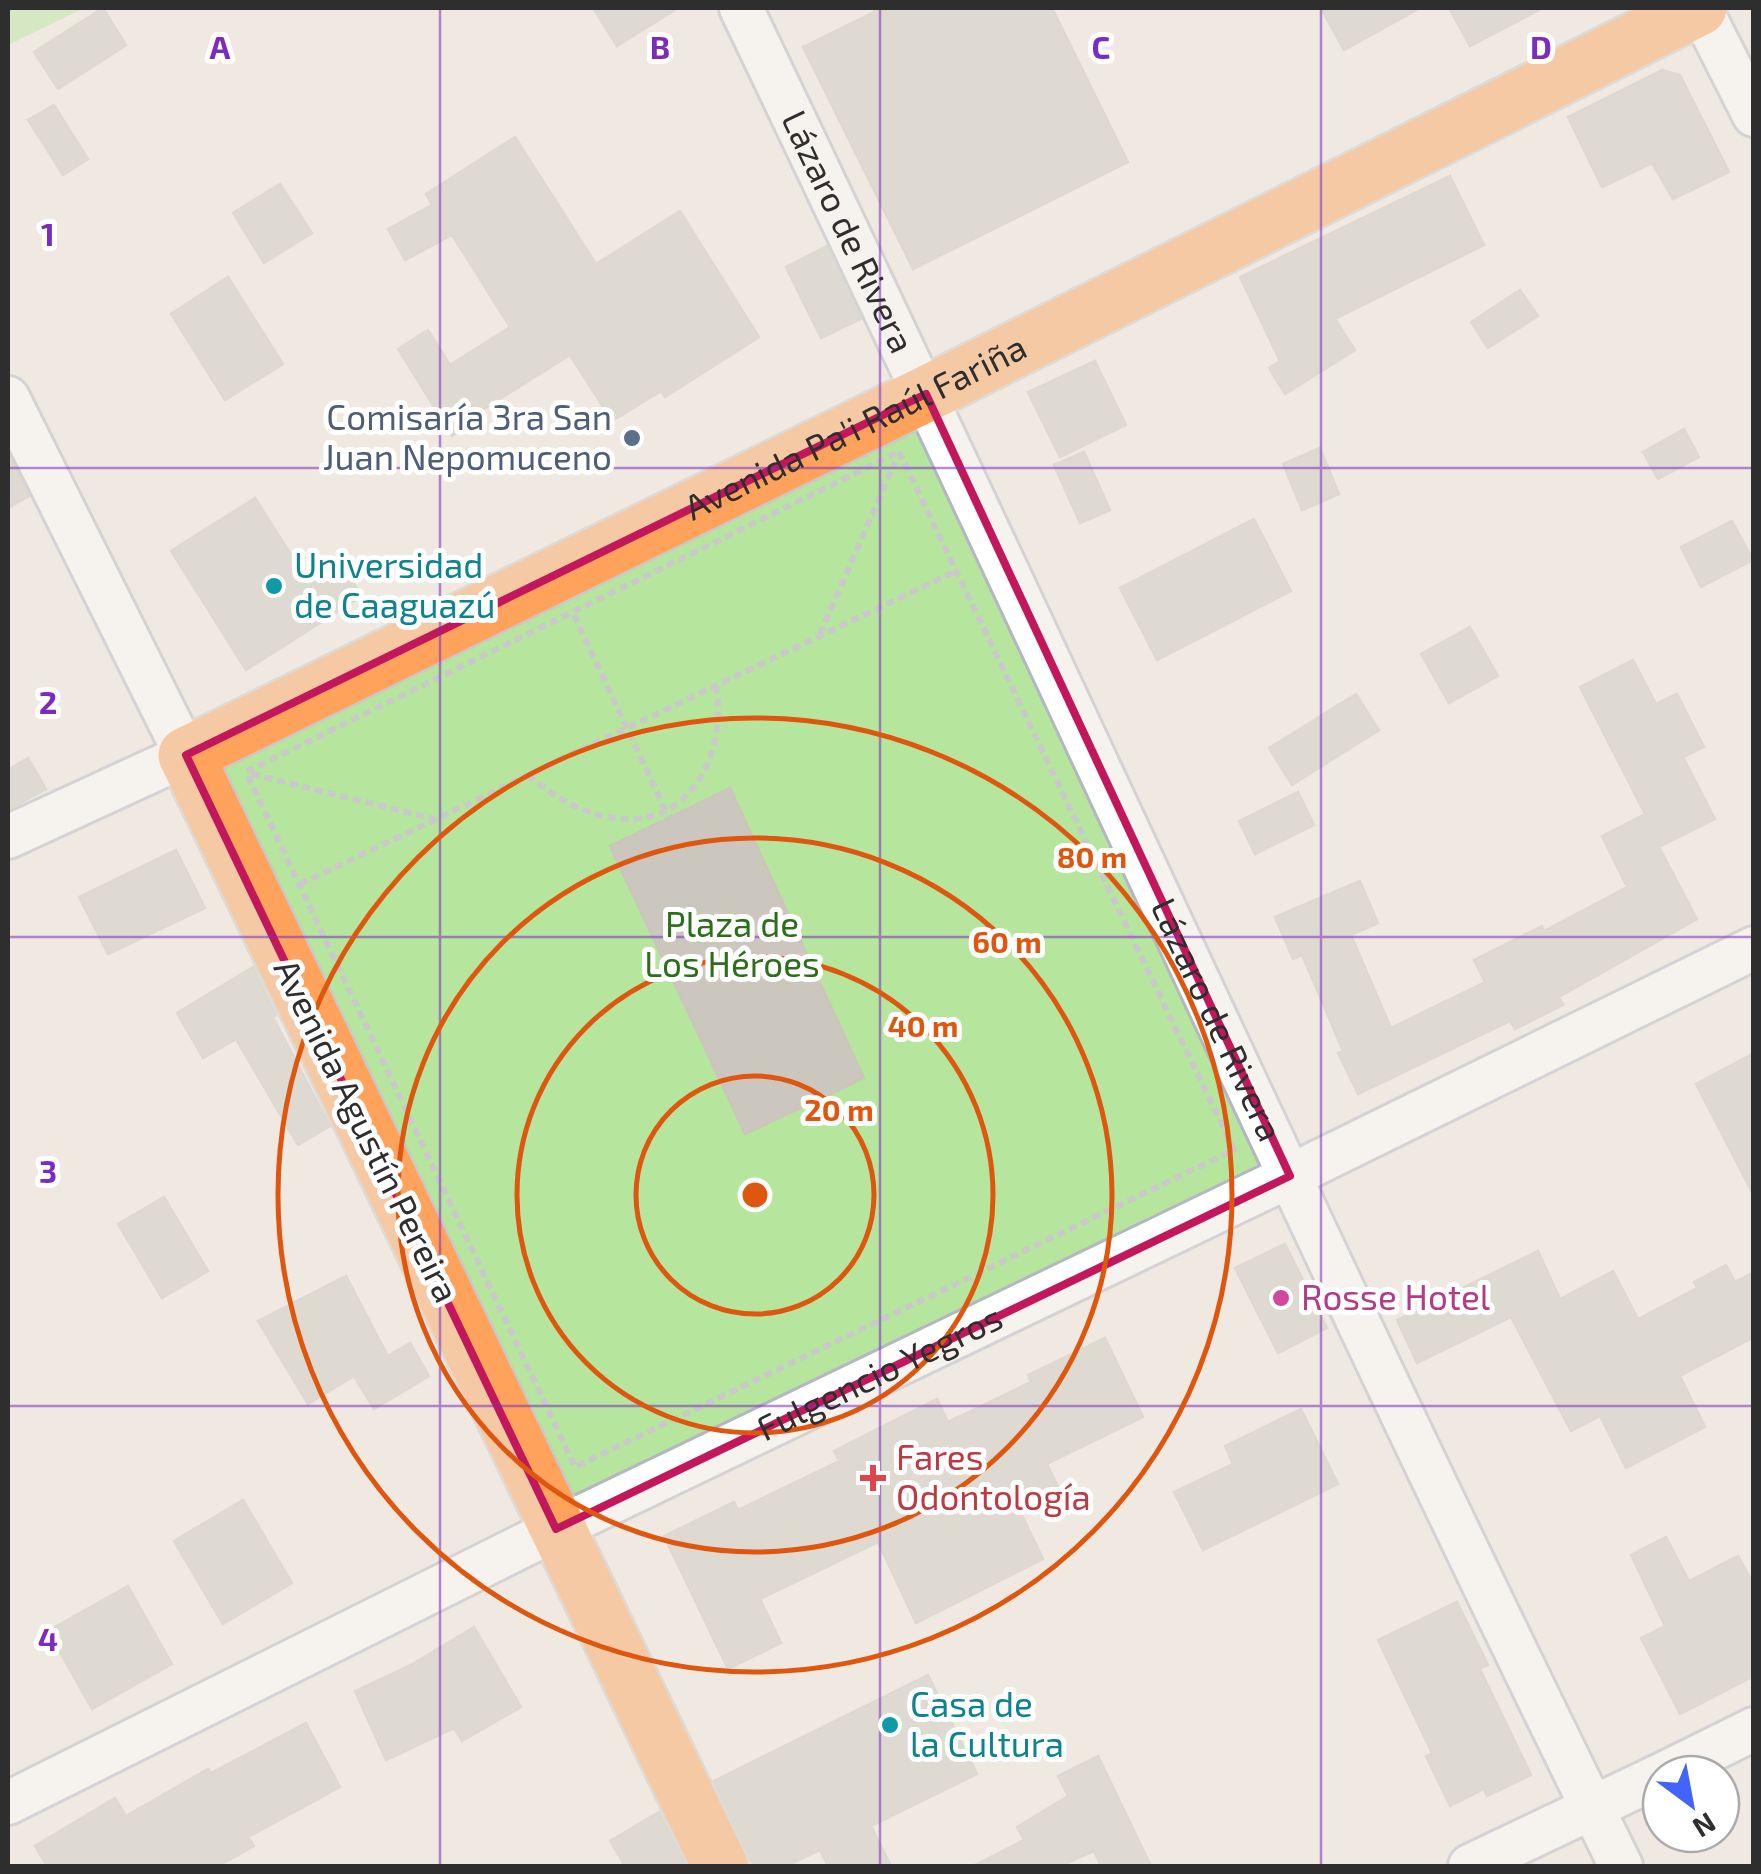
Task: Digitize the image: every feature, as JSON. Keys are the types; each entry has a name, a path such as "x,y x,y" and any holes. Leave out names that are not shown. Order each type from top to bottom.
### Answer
{"highway":[{"name":"Avenida Pa'i Raúl Fariña","path":"186,754 926,394 1699,8"},
{"name":"Avenida Agustín Pereira","path":"186,754 720,1866"}],"street":[{"name":"Lázaro de Rivera","path":"741,8 926,394 1290,1176 1620,1866"},
{"path":"1699,8 1754,115"},
{"name":"Avenida Agustín Pereira","path":"8,398 186,754"},
{"name":"Avenida Pa'i Raúl Fariña","path":"8,837 186,754"},
{"name":"Fulgencio Yegros","path":"8,1803 556,1530 1754,948"},
{"path":"1703,1754 1754,1729"},
{"path":"1470,1866 1641,1784"}],"path":[{"path":"246,772 575,1467 1234,1150 900,452"},
{"path":"246,772 900,452"},
{"path":"819,637 900,452"},
{"path":"300,884 956,571"},
{"path":"573,614 666,813"},
{"path":"528,776 556,796 595,814 629,819 666,813 695,786 713,757 718,722 716,686"},
{"path":"246,772 436,820"}],"highlighted area":[{"path":"926,394 1290,1176 556,1529 186,755"}],"green space":[{"path":"8,8 84,8 8,45"},
{"name":"Plaza de Los Héroes","path":"924,401 1281,1173 561,1521 196,761"}],"building":[{"path":"103,8 126,45 58,89 34,52"},
{"path":"593,8 678,8 617,46"},
{"path":"882,8 1052,8 1128,162 913,269 803,47"},
{"path":"1321,8 1420,8 1344,50"},
{"path":"1449,8 1543,8 1470,46"},
{"path":"1662,70 1680,75 1729,172 1673,199 1652,163 1602,187 1568,117"},
{"path":"54,105 88,159 63,175 28,120"},
{"path":"515,137 596,264 680,211 759,337 665,397 661,391 612,421 570,355 479,412 482,416 452,436 398,349 428,330 450,365 510,327 452,235 405,260 388,229 432,205 426,194"},
{"path":"1450,176 1484,245 1335,319 1355,350 1285,394 1269,368 1280,361 1240,277"},
{"path":"280,184 312,233 264,263 233,213"},
{"path":"827,246 861,319 821,338 786,267"},
{"path":"228,277 283,364 225,400 171,314"},
{"path":"1520,290 1538,316 1488,348 1471,322"},
{"path":"1095,361 1126,425 1060,457 1028,392"},
{"path":"1684,429 1699,457 1658,479 1643,452"},
{"path":"1320,448 1339,494 1302,510 1283,464"},
{"path":"1084,452 1110,510 1080,523 1054,465"},
{"path":"8,453 29,496 8,508"},
{"name":"Universidad de Caaguazú","path":"255,498 304,575 336,556 362,596 246,670 171,551"},
{"path":"1254,519 1291,591 1157,660 1120,588"},
{"path":"1732,521 1753,560 1701,587 1681,547"},
{"path":"1470,627 1498,676 1449,703 1421,654"},
{"path":"1633,660 1656,704 1677,694 1704,747 1683,757 1715,819 1659,847 1697,919 1559,997 1563,1005 1515,1029 1510,1021 1358,1094 1338,1053 1343,1051 1302,955 1293,959 1275,917 1360,881 1378,923 1351,935 1391,1028 1485,982 1474,960 1542,926 1544,931 1627,887 1602,836 1645,814 1580,687"},
{"path":"1356,694 1379,730 1292,785 1269,748"},
{"path":"28,758 46,789 8,810 8,770"},
{"path":"730,788 864,1078 745,1134 610,846"},
{"path":"1298,792 1314,825 1255,854 1239,821"},
{"path":"176,850 205,908 108,954 79,897"},
{"path":"253,967 276,1015 273,1017 330,1126 298,1145 236,1039 203,1058 177,1013"},
{"path":"1754,1053 1754,1196 1696,1084"},
{"path":"164,1197 208,1271 162,1298 118,1224"},
{"name":"Rosse Hotel","path":"1285,1244 1327,1328 1278,1353 1235,1268"},
{"path":"1538,1251 1560,1299 1613,1271 1638,1319 1697,1288 1694,1282 1726,1265 1735,1282 1754,1272 1754,1337 1680,1376 1705,1427 1626,1468 1600,1416 1571,1431 1511,1317 1417,1363 1397,1320"},
{"path":"346,1276 388,1356 410,1343 429,1376 374,1409 354,1376 308,1404 258,1321"},
{"path":"1105,1338 1143,1417 1047,1464 1058,1487 1018,1507 1043,1559 916,1623 878,1542 760,1599 781,1643 728,1669 664,1536 734,1502 738,1510 839,1461 834,1451 937,1399 948,1422 1031,1382 1028,1375"},
{"path":"1301,1409 1338,1484 1203,1550 1174,1492 1233,1464 1225,1446"},
{"path":"243,1500 292,1583 223,1624 174,1541"},
{"path":"1666,1537 1689,1581 1738,1556 1754,1585 1754,1676 1680,1714 1641,1638 1665,1626 1631,1555"},
{"path":"128,1586 172,1664 92,1709 48,1631"},
{"path":"1457,1602 1488,1665 1480,1669 1531,1775 1487,1796 1484,1789 1450,1806 1426,1756 1432,1753 1378,1640"},
{"path":"474,1627 521,1707 462,1741 454,1728 386,1760 355,1691 411,1665"},
{"name":"Casa de la Cultura","path":"928,1675 977,1774 871,1826 891,1866 828,1866 820,1850 787,1866 754,1866 714,1781"},
{"path":"306,1723 340,1787 248,1837 254,1846 218,1866 47,1866 35,1846 115,1798 126,1816 208,1769 211,1773"},
{"path":"1098,1756 1151,1866 1101,1866 1094,1851 1060,1866 973,1866 1024,1840 1017,1827 1068,1796 1058,1776"},
{"path":"659,1812 686,1866 625,1866 610,1841"}],"place":[{"name":"Comisaría 3ra San Juan Nepomuceno","path":"632,438"},
{"name":"Universidad de Caaguazú","path":"274,586"},
{"name":"Rosse Hotel","path":"1281,1298"},
{"name":"Fares Odontología","path":"873,1478"},
{"name":"Casa de la Cultura","path":"890,1725"}]}
